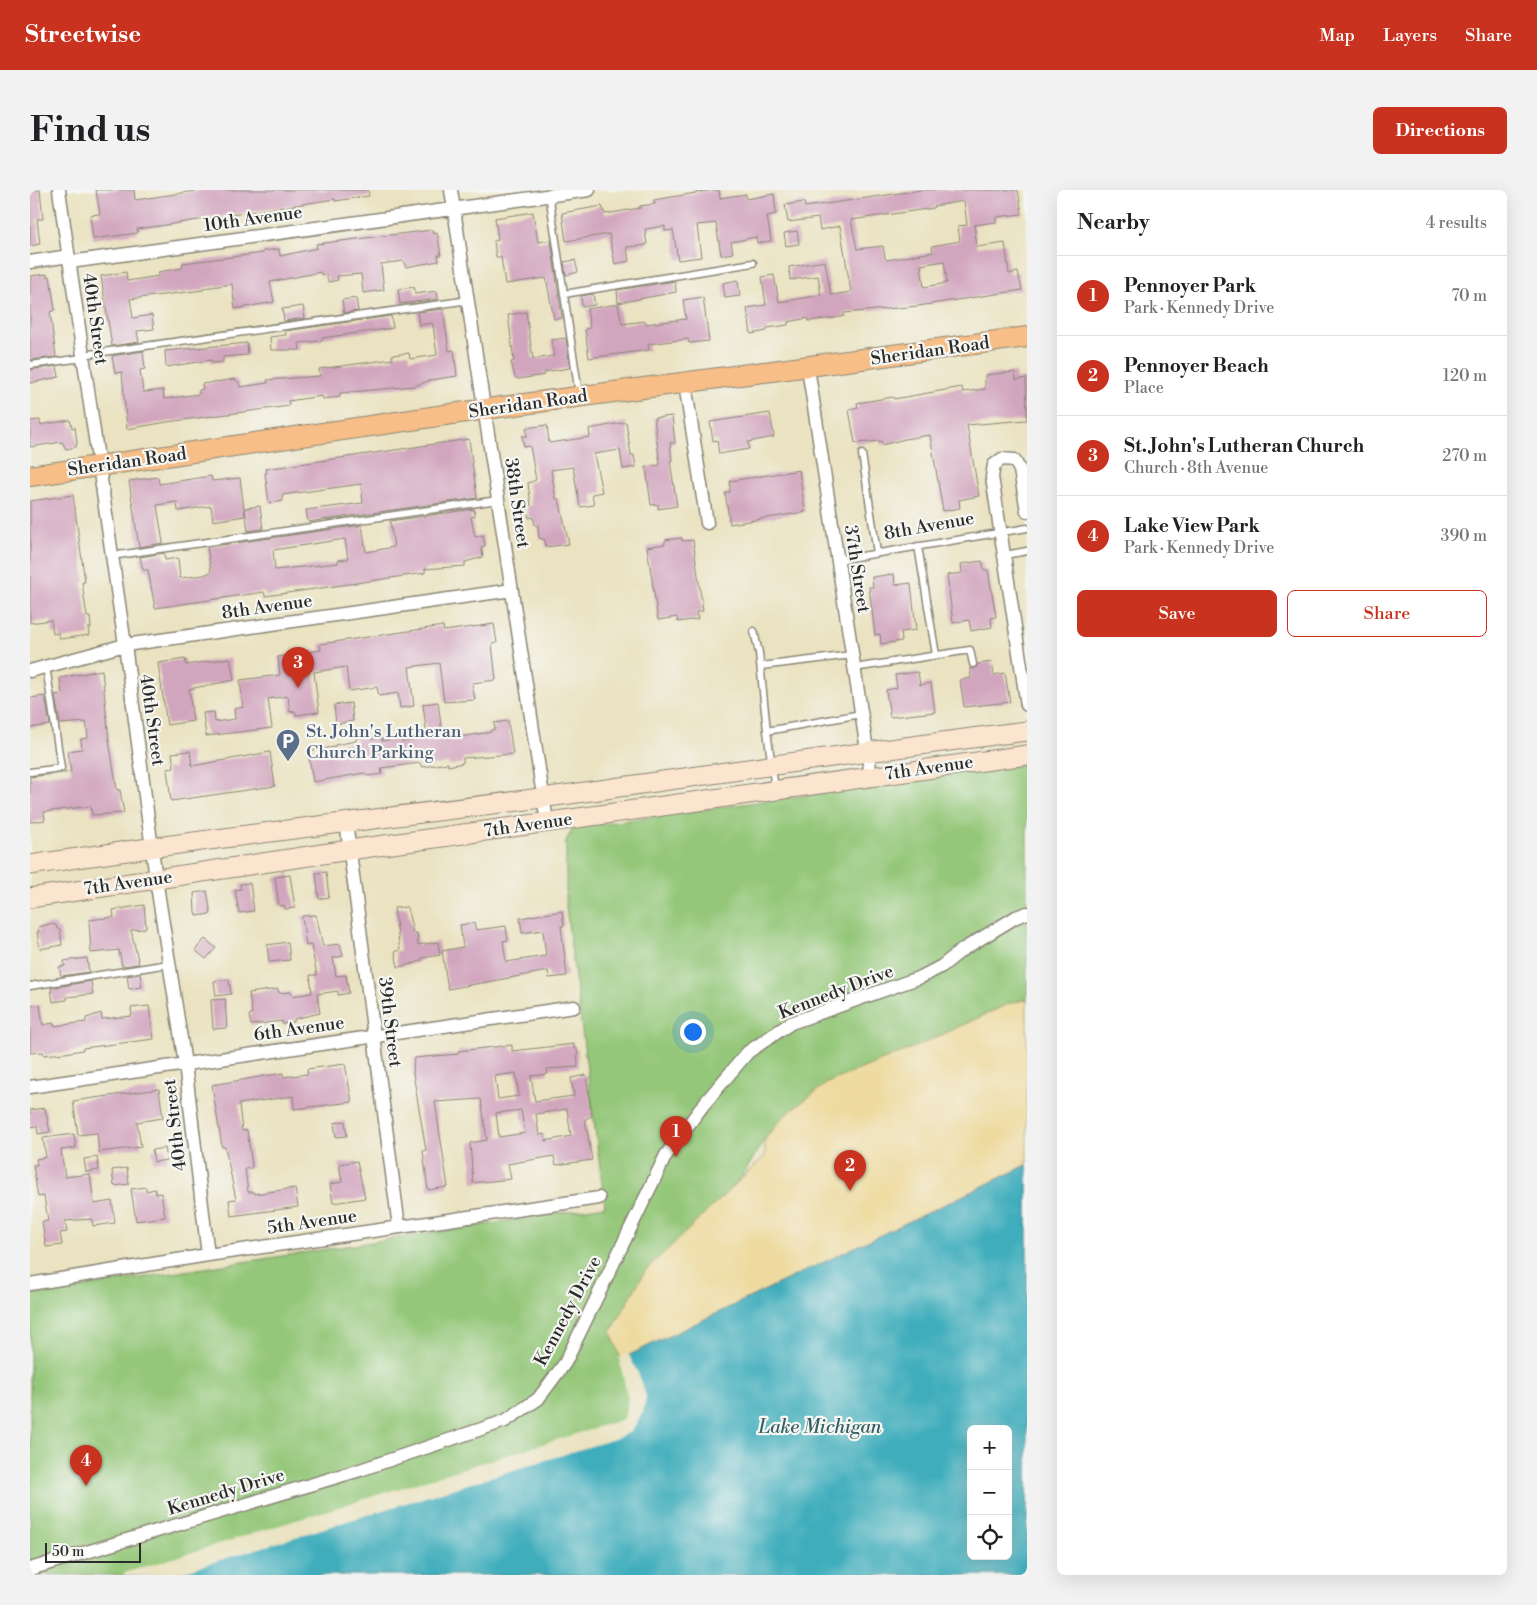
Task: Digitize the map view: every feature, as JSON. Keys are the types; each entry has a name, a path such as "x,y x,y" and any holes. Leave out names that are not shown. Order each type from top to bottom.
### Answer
{"main road":[{"name":"Sheridan Road","path":"30,476 486,409 808,368 1027,337"}],"street":[{"name":"40th Street","path":"59,190 97,467 125,645 151,846 185,1064 208,1255"},
{"name":"38th Street","path":"451,190 486,409 547,822"},
{"name":"10th Avenue","path":"30,262 69,259 454,209 549,193 589,190"},
{"name":"37th Street","path":"808,368 871,776"},
{"path":"685,384 707,523"},
{"path":"1027,512 1020,470 1014,460 1002,458 994,465 992,477 1002,532 1027,705"},
{"name":"8th Avenue","path":"30,671 125,645 512,590"},
{"name":"7th Avenue","path":"30,865 151,846 543,797 867,751 1027,731"},
{"name":"7th Avenue","path":"30,898 350,850 1027,755"},
{"name":"39th Street","path":"346,822 399,1227"},
{"name":"Kennedy Drive","path":"30,1569 360,1470 505,1421 538,1399 565,1363 666,1155 704,1104 748,1052 791,1023 922,977 1016,917 1027,913"},
{"name":"6th Avenue","path":"30,1087 574,1007"},
{"name":"5th Avenue","path":"30,1284 208,1255 599,1198"}],"lane":[{"path":"549,193 580,397"},
{"path":"564,294 753,263"},
{"path":"30,365 469,300"},
{"path":"862,454 877,553"},
{"path":"111,556 499,500"},
{"name":"8th Avenue","path":"838,560 1027,528"},
{"path":"918,546 936,656"},
{"path":"1005,555 1027,551"},
{"path":"754,631 761,666 775,790"},
{"path":"761,666 936,656 970,650 973,664"},
{"path":"30,772 60,768 46,666"},
{"path":"767,731 861,714"},
{"path":"30,986 169,964"}],"green space":[{"path":"1027,764 1027,999 1008,1004 922,1044 784,1116 765,1139 743,1175 713,1207 621,1359 631,1399 626,1421 126,1575 30,1575 30,1295 605,1206 566,908 566,841 573,828"}],"sand":[{"path":"1027,999 1027,1165 621,1359 611,1332 645,1271 765,1156 765,1139 784,1116 827,1083 922,1044 1008,1004"}],"water":[{"name":"Lake Michigan","path":"1027,1165 1027,1575 126,1575 626,1421 631,1399 621,1359"}],"pier":[{"path":"628,1353 641,1380 646,1397 643,1411 631,1432 614,1439 172,1575 123,1575 624,1419 628,1399 619,1358"}],"building":[{"path":"30,190 40,190 43,219 37,219 40,244 30,246"},
{"path":"96,190 134,190 135,200 202,190 368,190 369,196 335,201 335,199 137,229 138,233 93,239 90,215 100,214"},
{"path":"719,190 720,198 746,194 746,199 774,194 776,214 767,216 771,241 757,243 756,237 731,242 733,253 721,255 716,223 697,225 701,257 678,260 673,230 665,231 665,226 645,229 647,245 627,247 629,261 615,264 609,234 566,241 562,213 602,206 605,214 655,204 654,200"},
{"path":"921,190 1018,190 1022,214 996,217 996,222 974,225 977,247 1005,243 1009,274 1018,272 1022,290 918,306 844,313 844,316 835,318 808,321 808,318 788,322 788,325 767,328 767,331 751,334 747,308 766,305 762,277 774,275 779,302 821,295 818,276 790,280 789,267 825,261 831,295 851,292 840,226 820,230 818,218 788,222 785,205 804,202 805,207","holes":["964,201 967,225 958,226 960,241 932,246 933,252 887,260 883,246 857,249 851,220 934,208 934,206","944,261 947,283 924,287 921,265"]},
{"path":"533,212 538,242 551,240 562,318 554,319 546,278 505,284 501,257 496,257 494,241 498,240 495,218"},
{"path":"432,230 433,234 437,233 441,255 438,255 439,261 406,267 403,261 381,264 384,290 363,293 361,274 337,276 338,280 328,282 326,274 321,275 321,272 270,282 274,302 235,309 232,284 204,288 204,290 130,299 133,318 152,315 154,329 137,331 139,342 112,346 101,276 126,272 127,281 159,276 158,272 182,268 183,263 263,253 263,251 279,249 280,256 317,248 316,244"},
{"path":"797,231 799,244 786,246 784,233"},
{"path":"575,260 578,272 566,275 564,262"},
{"path":"47,274 47,277 50,276 55,310 50,312 56,357 30,360 30,276"},
{"path":"738,280 740,296 725,298 723,283"},
{"path":"675,281 676,292 618,303 617,290"},
{"path":"414,287 415,294 437,291 438,299 400,304 398,289"},
{"path":"593,294 595,305 582,307 581,296"},
{"path":"703,297 709,341 689,343 688,339 648,344 649,350 589,358 585,329 590,328 587,309 618,304 622,324 645,321 646,324 686,319 683,300"},
{"path":"356,298 358,311 344,313 342,300"},
{"path":"303,306 305,318 284,321 282,309"},
{"path":"443,309 449,351 454,350 457,376 431,380 414,386 340,393 340,397 323,399 322,396 288,401 289,406 127,429 122,372 115,373 112,356 143,351 145,369 140,370 143,392 163,390 164,399 199,394 199,390 203,389 202,384 235,379 240,387 268,383 267,380 320,376 319,369 393,359 392,355 409,353 410,359 437,355 433,325 432,323 419,325 417,312"},
{"path":"526,312 533,359 554,356 551,340 566,338 570,368 544,372 545,375 518,379 515,377 511,362 514,361 508,315"},
{"path":"391,316 393,328 322,338 322,341 299,343 300,350 271,350 270,337 286,335 285,331"},
{"path":"247,343 248,355 223,357 223,362 212,363 211,360 166,367 165,351"},
{"path":"57,366 59,377 30,383 30,370"},
{"path":"1015,372 1016,380 1026,378 1027,420 967,425 979,496 959,500 960,508 943,511 930,435 882,445 881,441 855,443 849,410 858,408 857,403 893,397 894,399 962,387 963,392 985,389 985,375"},
{"path":"770,413 774,437 748,442 749,449 719,454 717,440 713,441 710,422"},
{"path":"672,416 675,443 670,443 672,461 670,461 677,506 658,509 658,504 651,505 646,467 660,465 654,418"},
{"path":"40,420 40,425 70,420 72,428 75,427 76,447 66,449 62,442 30,447 30,421"},
{"path":"626,422 631,455 634,455 636,467 623,469 620,450 594,454 602,492 592,494 594,505 580,507 573,467 551,470 556,499 559,499 569,544 546,547 545,540 539,538 538,525 535,525 533,517 529,518 527,507 531,505 528,483 536,480 530,446 524,447 522,436 527,436 526,428 547,425 549,443 590,437 589,429"},
{"path":"469,439 477,498 308,522 306,510 363,503 361,484 282,495 283,501 269,503 266,469"},
{"path":"799,470 805,512 730,524 725,493 730,492 730,481"},
{"path":"211,476 212,481 240,478 245,516 213,521 211,506 178,511 177,502 157,505 163,543 139,547 129,481 158,477 159,484"},
{"path":"73,495 85,582 82,582 87,617 90,617 91,628 88,628 89,635 60,639 59,633 53,634 51,620 30,623 30,501"},
{"path":"260,506 263,529 248,531 245,508"},
{"path":"474,509 475,516 471,517 475,537 483,535 485,546 481,547 483,557 465,562 465,566 425,569 425,573 265,596 264,592 155,608 148,570 143,570 140,557 164,553 165,560 178,558 180,578 204,575 211,572 207,547 362,525 366,552 394,547 390,521","holes":["345,539 348,559 338,560 338,563 275,570 273,550"]},
{"path":"682,538 682,541 693,540 703,611 696,612 698,619 678,622 677,617 658,620 647,547 665,544 665,540"},
{"path":"982,561 984,570 988,570 996,617 991,618 992,627 971,631 969,620 953,623 947,575 962,573 961,564"},
{"path":"894,574 895,585 911,583 916,630 901,632 902,641 881,644 880,634 875,635 869,587 873,587 872,577"},
{"path":"494,624 497,643 492,644 496,680 472,683 475,700 444,702 439,663 409,667 414,706 400,708 398,693 379,696 377,687 349,691 346,667 314,672 319,712 296,715 295,711 290,712 288,696 268,699 272,728 206,736 203,713 214,712 215,722 235,719 234,709 243,707 240,680 280,675 278,657 321,650 320,644 443,626 444,631"},
{"path":"230,658 234,680 189,689 193,721 167,725 158,663 185,659 186,665"},
{"path":"992,662 994,675 1005,673 1010,702 964,707 960,680 971,678 970,668 975,669 978,664"},
{"path":"102,670 109,740 117,790 120,790 124,813 92,815 91,806 44,812 45,820 30,822 30,777 71,772 68,751 82,749 81,739 88,738 86,722 60,724 55,695 62,694 60,678"},
{"path":"918,672 920,685 931,683 935,712 890,717 886,690 897,688 895,675"},
{"path":"45,696 50,725 30,728 30,698"},
{"path":"438,702 442,732 459,732 460,737 491,732 491,730 495,729 494,723 508,721 513,754 463,758 463,763 448,766 448,763 422,767 420,763 381,768 382,774 368,776 364,773 313,782 308,751 335,747 335,745 356,741 356,738 370,736 371,739 382,738 382,741 401,738 402,742 427,738 423,704"},
{"path":"351,703 353,721 336,724 334,705"},
{"path":"190,751 192,766 270,752 275,786 171,801 167,769 174,768 172,753"},
{"path":"326,872 329,897 319,899 316,873"},
{"path":"290,875 295,908 285,909 284,905 279,906 275,877"},
{"path":"250,883 254,911 239,913 235,890 241,889 240,884"},
{"path":"207,891 211,914 197,916 194,893"},
{"path":"144,905 146,927 144,929 131,930 139,964 122,966 119,950 91,953 89,920 114,917 113,910"},
{"path":"407,907 413,933 417,933 418,945 438,942 440,955 422,958 422,960 416,963 398,967 395,952 400,950 394,908"},
{"path":"562,911 564,926 561,926 567,976 549,978 548,971 448,989 442,951 463,947 460,925 474,923 476,930 506,926 508,940 503,941 506,962 546,956 543,930 522,933 520,918"},
{"path":"316,915 323,946 340,944 343,956 333,958 336,976 346,975 349,993 338,995 338,991 317,994 320,1013 294,1019 294,1022 282,1024 282,1021 251,1025 249,1015 252,1014 249,993 278,989 279,993 291,992 292,996 312,993 310,975 317,975 311,945 306,946 302,916"},
{"path":"50,924 56,925 57,929 60,929 62,945 40,949 38,927"},
{"path":"205,939 216,948 206,959 195,950"},
{"path":"288,942 290,960 269,962 267,945"},
{"path":"87,958 89,972 61,976 59,967 65,966 64,961"},
{"path":"140,974 142,987 129,989 127,976"},
{"path":"229,979 231,994 216,996 214,981"},
{"path":"91,981 93,994 67,997 67,1000 53,1002 51,988"},
{"path":"225,999 227,1028 213,1029 211,1000"},
{"path":"40,1005 43,1025 53,1023 54,1026 86,1022 86,1018 101,1013 102,1019 132,1016 131,1008 149,1006 154,1039 83,1048 83,1050 65,1053 44,1055 43,1052 30,1053 30,1006"},
{"path":"574,1044 574,1049 577,1048 578,1067 547,1069 548,1074 531,1076 535,1101 574,1096 571,1078 586,1075 592,1116 585,1119 592,1160 556,1165 554,1156 508,1164 511,1179 473,1183 470,1143 487,1140 481,1099 435,1102 448,1187 428,1190 423,1151 426,1150 413,1073 414,1058 458,1054 458,1051 512,1045 512,1051","holes":["516,1073 519,1096 498,1099 495,1076","567,1109 571,1136 545,1141 544,1134 539,1135 536,1114","521,1110 525,1133 499,1137 496,1113"]},
{"path":"345,1064 352,1102 294,1109 293,1096 239,1104 242,1131 247,1130 252,1166 245,1169 248,1192 254,1192 255,1194 295,1188 298,1207 231,1216 229,1200 236,1199 225,1147 222,1147 212,1085 283,1073 283,1077 308,1074 307,1069"},
{"path":"159,1089 163,1118 137,1122 141,1147 99,1152 97,1133 78,1135 73,1101"},
{"path":"45,1108 50,1132 38,1134 37,1126 30,1127 30,1110"},
{"path":"345,1121 347,1136 336,1137 334,1123"},
{"path":"74,1134 76,1148 61,1150 65,1177 90,1174 94,1204 112,1201 115,1223 93,1226 92,1219 65,1221 67,1232 60,1233 62,1245 46,1247 42,1222 48,1221 44,1196 38,1197 33,1165 37,1165 36,1159 46,1157 43,1138"},
{"path":"165,1148 167,1160 154,1162 152,1150"},
{"path":"97,1157 99,1170 86,1172 84,1159"},
{"path":"357,1161 365,1198 333,1203 330,1184 342,1182 339,1164"},
{"path":"127,1168 129,1184 114,1186 112,1170"},
{"path":"146,1187 146,1191 155,1189 156,1194 161,1193 165,1217 136,1221 131,1189"}],"place":[{"name":"St. John's Lutheran Church","path":"298,688"},
{"name":"St. John's Lutheran Church Parking","path":"288,762"},
{"name":"Pennoyer Park","path":"676,1157"},
{"name":"Pennoyer Beach","path":"850,1191"},
{"name":"Lake View Park","path":"86,1486"}]}
